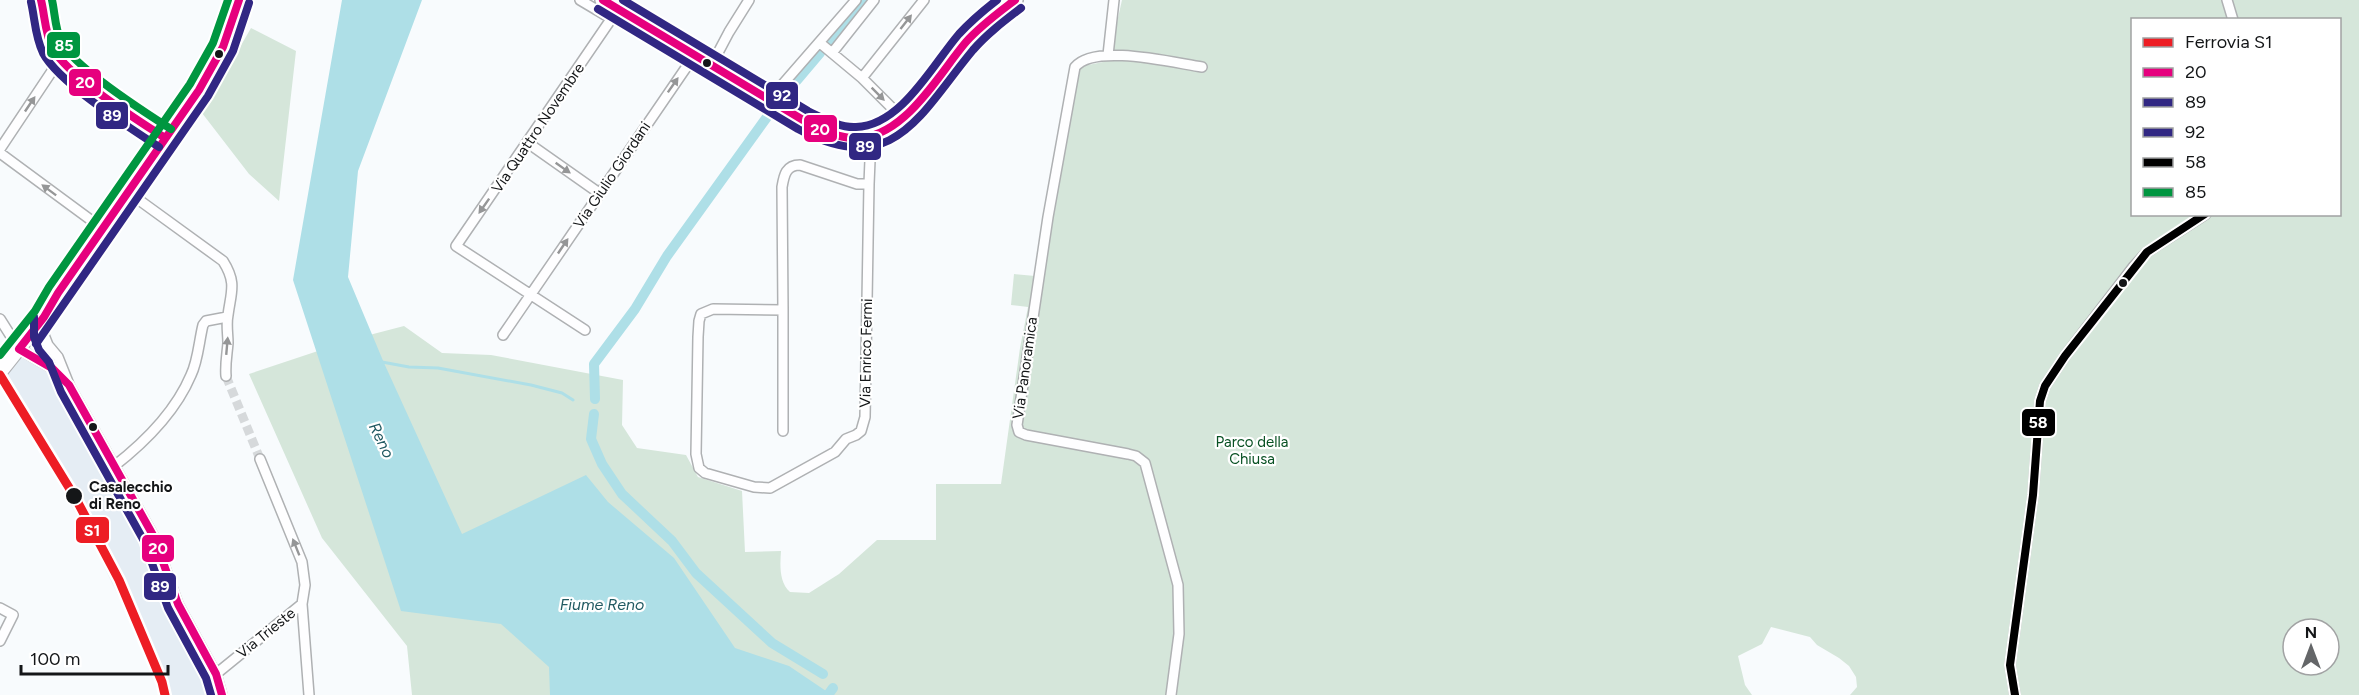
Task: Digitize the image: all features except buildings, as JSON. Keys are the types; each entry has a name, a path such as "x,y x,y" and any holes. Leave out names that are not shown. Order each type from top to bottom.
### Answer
{"main road":[{"path":"0,372 44,317 209,73 222,47 239,0"},
{"path":"603,0 615,14 830,133 850,138 871,136 902,118 929,90 966,42 1014,0"}],"street":[{"path":"41,0 53,49 60,59 93,87 165,138"},
{"path":"580,0 615,14"},
{"path":"711,66 749,0"},
{"path":"769,100 856,0"},
{"path":"832,53 874,0"},
{"path":"862,78 924,0"},
{"path":"1114,0 1108,55 1202,67"},
{"path":"2227,0 2232,18"},
{"name":"Via Quattro Novembre","path":"531,295 456,246 615,14"},
{"path":"820,43 862,78 902,118"},
{"name":"Via Panoramica","path":"1108,55 1086,58 1073,72 1045,234 1017,428 1026,435 1136,456 1144,463 1178,585 1179,634 1171,695"},
{"name":"Via Giulio Giordani","path":"503,335 694,56"},
{"path":"60,59 0,151 103,229"},
{"name":"Via Enrico Fermi","path":"783,310 713,309 701,314 696,461 705,473 754,487 770,488 835,452 846,438 856,435 861,430 866,417 871,136"},
{"path":"528,144 599,193"},
{"path":"783,431 782,187 786,171 795,165 857,184 869,184"},
{"path":"128,192 223,261 232,282 233,293 227,317 226,376"},
{"path":"2014,695 2010,665 2033,495 2040,401 2045,386 2072,347 2147,252 2203,216"},
{"path":"531,295 585,330"},
{"path":"44,317 44,335 48,345 58,357 69,385 154,537 178,604 216,674 222,695"},
{"path":"113,467 137,448 175,403 192,374 203,325 206,321 227,317"},
{"path":"0,319 19,349 52,368 69,385"},
{"path":"260,459 302,562 305,585 302,604"},
{"name":"Via Trieste","path":"216,674 302,604"},
{"name":"Via Trieste","path":"302,604 309,695"},
{"path":"0,608 13,615 0,641"}],"shaded area":[{"path":"0,344 4,351 49,369 69,389 162,567 211,673 217,695 159,695 157,684 137,634 89,536 0,383"}],"green space":[{"name":"Parco della Chiusa","path":"1122,0 2359,0 2359,695 1850,695 1857,687 1856,677 1849,666 1817,645 1810,637 1771,627 1762,644 1738,656 1745,685 1752,695 412,695 407,646 322,538 249,374 354,339 404,326 442,353 491,355 623,380 622,425 637,448 686,455 698,477 742,491 745,552 781,551 781,573 786,588 790,592 809,593 839,574 877,540 936,540 936,484 1001,484 1028,307 1011,305 1014,274 1035,276 1078,67 1103,62 1109,58"},
{"path":"251,28 296,51 279,201 249,174 202,113"}],"water":[{"name":"Fiume Reno","path":"342,0 422,0 358,171 348,277 384,363 462,534 586,475 608,502 674,558 735,648 789,666 832,695 550,695 549,667 501,624 401,611 293,280"}],"waterway":[{"path":"831,40 865,0"},
{"path":"787,92 820,53"},
{"path":"595,399 594,364 635,309 667,256 767,117"},
{"path":"382,362 409,367 438,368 531,385 562,393 573,400"},
{"path":"594,414 591,439 602,464 622,494 672,541 696,573 772,643 823,674"},
{"path":"828,695 833,688"}],"tunnel":[{"path":"226,376 260,459"}],"rail line":[{"name":"S1","path":"0,375 76,499 119,580 162,682 165,695"}],"transit line":[{"name":"20","path":"41,0 48,38 62,60 88,85 165,138"},
{"name":"85","path":"52,0 61,41 79,63 94,76 171,129"},
{"name":"85","path":"0,355 35,311 49,287 190,84 213,43 228,0"},
{"name":"20","path":"222,695 216,674 178,604 154,537 69,385 52,368 19,349 44,317 58,293 199,90 223,47 239,0"},
{"name":"20","path":"603,0 803,120 832,134 850,138 869,137 886,130 902,119 917,105 971,36 1015,0"},
{"name":"92","path":"623,0 808,111 837,124 850,127 872,124 902,105 959,34 997,0"},
{"name":"89","path":"31,2 38,41 51,65 96,104 159,147"},
{"name":"89","path":"36,344 208,96 233,51 249,3"},
{"name":"89","path":"598,9 798,129 831,143 858,147 881,144 901,133 919,117 978,44 1021,8"},
{"name":"58","path":"2015,695 2010,665 2033,495 2040,401 2045,386 2065,356 2147,252 2202,216"},
{"name":"89","path":"34,317 34,337 39,350 49,362 61,392 144,541 168,608 206,678 211,695"}],"place":[{"name":"Casalecchio di Reno","path":"74,496"}],"water label":[{"name":"Reno","path":"382,440"}]}
